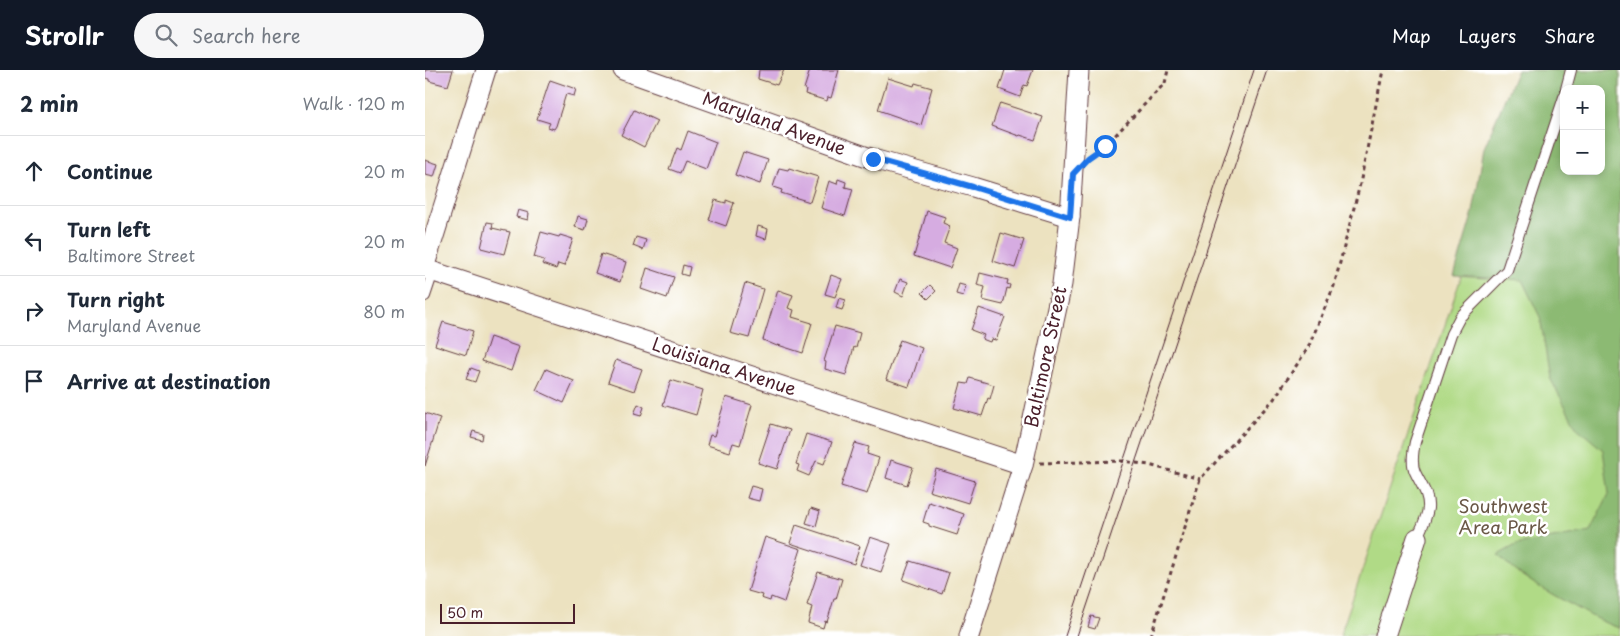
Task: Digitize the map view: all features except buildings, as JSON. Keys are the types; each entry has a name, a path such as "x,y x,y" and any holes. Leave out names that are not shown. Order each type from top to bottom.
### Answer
{"street":[{"path":"428,269 486,70"},
{"name":"Maryland Avenue","path":"623,70 873,159 1070,217"},
{"name":"Baltimore Street","path":"969,636 1023,465 1062,284 1070,217 1079,70"},
{"name":"Louisiana Avenue","path":"428,269 1023,465"},
{"path":"1385,636 1417,538"}],"lane":[{"path":"1567,85 1571,70"},
{"path":"1417,538 1428,509 1427,495 1413,465 1412,458 1415,442 1451,334 1460,317 1507,270 1560,108"},
{"path":"425,296 428,269"}],"path":[{"path":"1073,174 1088,158 1105,146 1159,91 1165,83 1168,70"},
{"path":"1151,636 1200,479 1274,398 1308,348 1334,286 1360,184 1383,70"},
{"path":"1023,465 1123,461 1149,465 1200,479"}],"green space":[{"path":"1517,70 1620,70 1620,628 1593,617 1540,587 1522,576 1498,555 1516,545 1590,531 1609,494 1603,450 1577,428 1550,378 1540,317 1522,280 1454,276 1473,212 1484,148"},
{"name":"Southwest Area Park","path":"1531,70 1620,70 1620,636 1340,636"}],"tram line":[{"path":"1065,636 1254,70"},
{"path":"1077,636 1267,70"}],"route":[{"path":"873,159 1070,217 1073,174 1088,158 1105,146"}]}
